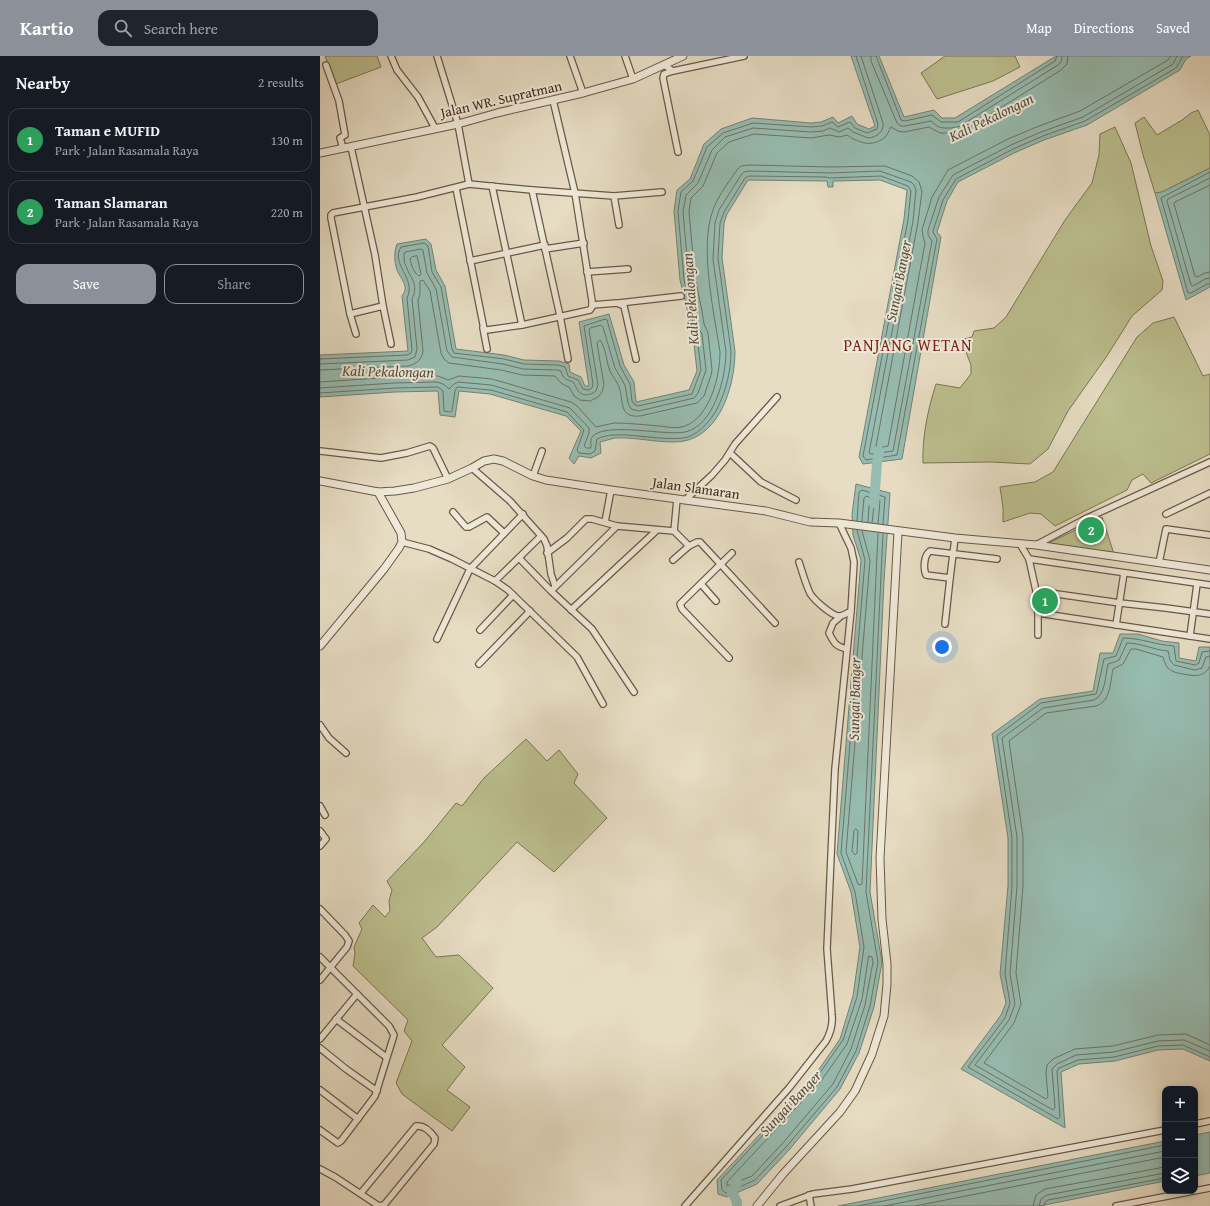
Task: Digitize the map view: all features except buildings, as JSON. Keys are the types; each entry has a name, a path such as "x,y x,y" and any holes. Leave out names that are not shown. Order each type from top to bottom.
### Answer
{"street":[{"path":"391,56 397,70 418,97 435,128"},
{"path":"437,56 452,110 457,121 469,184"},
{"path":"570,56 583,93"},
{"path":"625,56 632,79"},
{"name":"Jalan WR. Supratman","path":"320,153 342,143 351,146 583,93 632,79 683,56"},
{"path":"678,152 663,78 665,73 673,70 744,56"},
{"path":"326,65 339,101 345,135 342,143"},
{"path":"664,65 673,70"},
{"path":"483,328 486,330 522,324 590,311 592,308 584,243 575,193 553,100"},
{"path":"351,146 375,255 391,344"},
{"path":"356,334 350,314 330,217 334,213 417,197 469,184 614,196 662,192"},
{"path":"492,186 522,324"},
{"path":"456,188 487,349"},
{"path":"532,190 568,359"},
{"path":"614,196 620,225"},
{"path":"470,261 545,247 584,243"},
{"path":"587,272 628,269"},
{"path":"592,305 680,296"},
{"path":"619,303 625,307 636,359"},
{"path":"350,314 383,306"},
{"path":"674,531 681,499 712,475 730,453 735,444 778,397"},
{"path":"320,451 381,458 407,453 431,446 448,478"},
{"path":"533,476 542,451"},
{"path":"730,453 760,482 796,500"},
{"name":"Jalan Slamaran","path":"320,481 378,492 395,491 414,488 448,478 489,459 498,460 533,476 546,480 766,511 810,522 843,524 898,532 1036,545 1210,570"},
{"path":"1036,545 1084,519 1210,462"},
{"path":"472,468 510,501 541,536 545,542 548,553 553,589"},
{"path":"605,522 611,490"},
{"path":"320,646 400,548 402,542 401,533 378,492"},
{"path":"1166,514 1210,493"},
{"path":"453,512 466,527 469,527 487,517 504,533"},
{"path":"437,639 470,569 523,514"},
{"path":"548,553 567,538 585,519 605,522 617,526 656,531 674,531 689,546"},
{"path":"685,1206 789,1088 826,1041 833,1025 827,949 831,856 835,769 854,562 843,524"},
{"path":"553,589 617,526"},
{"path":"1159,563 1166,529 1210,535"},
{"path":"571,610 656,531"},
{"path":"757,1206 782,1174 840,1112 855,1091 872,1054 884,1016 888,984 882,918 880,858 898,532"},
{"path":"495,581 541,536"},
{"path":"945,624 955,538"},
{"path":"402,542 428,549 452,559 495,581 513,595 577,657 603,704"},
{"path":"673,560 689,546 700,542 776,623"},
{"path":"1020,544 1029,558 1036,591 1038,635"},
{"path":"950,578 926,575 924,571 927,552 930,551 997,558"},
{"path":"729,658 680,606 683,600 732,553"},
{"path":"519,558 553,589 571,610 592,629 634,692"},
{"path":"1029,558 1210,585"},
{"path":"800,562 809,593 831,613 841,616"},
{"path":"1116,625 1124,573"},
{"path":"701,584 716,601"},
{"path":"1190,636 1197,584"},
{"path":"1036,591 1210,614"},
{"path":"480,630 513,595"},
{"path":"479,664 530,611"},
{"path":"847,649 839,647 834,643 829,633 833,623 850,611"},
{"path":"1038,612 1210,639"},
{"path":"320,725 329,738 346,753"},
{"path":"320,806 325,815"},
{"path":"320,831 326,839 320,846"},
{"path":"320,910 349,941 348,947 320,980"},
{"path":"320,957 357,994 394,1035 377,1091 358,1119 339,1142 336,1142 320,1130"},
{"path":"320,1039 357,994"},
{"path":"336,1020 386,1058"},
{"path":"320,1048 346,1070 377,1091"},
{"path":"320,1090 358,1119"},
{"path":"1198,1123 1210,1121"},
{"path":"320,1170 335,1177 361,1193 378,1206 384,1205 434,1144 435,1138 433,1135 423,1127 416,1126 361,1193"},
{"path":"780,1206 809,1196 852,1190 1162,1131"},
{"path":"1116,1206 1210,1188"},
{"path":"809,1196 811,1206"}],"green space":[{"path":"325,56 377,56 381,67 336,84"},
{"path":"945,56 1015,56 1020,67 993,81 937,99 921,73"},
{"path":"1198,110 1210,135 1210,168 1162,192 1155,193 1135,123 1144,117 1157,135"},
{"path":"1115,127 1131,163 1151,246 1163,281 1162,290 1132,316 1107,356 1068,411 1048,449 1030,464 991,462 923,463 923,443 926,423 936,384 960,388 971,374 971,365 964,347 964,339 972,337 974,331 994,328 1006,317 1065,220 1092,183 1099,155 1100,134"},
{"path":"1174,317 1203,376 1210,374 1210,454 1151,483 1143,474 1132,480 1127,490 1055,526 1041,514 1030,513 1003,522 1000,487 1035,482 1053,472 1137,337 1153,323"},
{"path":"1102,517 1114,554 1047,545 1051,542"},
{"path":"1038,593 1052,595 1051,613 1043,612 1039,606"},
{"path":"526,739 547,761 559,750 578,774 574,783 607,818 554,872 517,842 437,927 422,938 436,957 459,955 493,988 442,1045 465,1067 447,1090 470,1107 452,1131 402,1094 396,1083 412,1041 404,1031 408,1020 353,966 355,953 354,947 362,929 359,923 373,905 385,917 390,911 389,901 392,890 387,881 424,842 456,803 462,806 484,778"}],"water":[{"name":"Kali Pekalongan","path":"851,56 879,56 904,117 934,110 942,118 955,118 1056,56 1191,56 1186,59 1180,70 1087,125 1044,140 1014,153 958,182 947,201 937,232 941,237 902,459 863,464 859,457 904,219 907,190 880,180 833,181 833,187 828,187 827,181 748,180 727,214 724,223 722,258 735,351 732,381 721,411 702,433 689,440 673,442 615,438 600,442 601,453 591,458 579,456 574,464 569,458 581,431 566,416 490,394 459,391 455,417 440,415 438,391 320,397 320,355 408,351 402,296 405,286 396,267 395,250 397,244 426,239 431,244 436,270 445,286 456,349 504,355 524,360 559,361 569,364 570,372 581,377 585,386 589,386 579,322 609,314 624,365 634,382 636,402 689,390 697,371 693,335 690,334 688,313 680,280 674,211 677,190 690,179 704,144 721,129 752,118 811,123 821,122 833,117 838,123 852,116 857,124 869,129 875,126"},
{"path":"1210,168 1210,287 1186,300 1155,193 1162,192"},
{"path":"856,484 890,493 884,581 870,892 882,962 874,1007 859,1053 840,1089 789,1150 757,1184 727,1197 718,1194 717,1180 815,1075 840,1039 853,996 860,947 851,892 837,854 861,560 853,535 852,514"},
{"path":"1120,634 1138,634 1162,641 1179,643 1179,658 1196,661 1199,647 1210,647 1210,1061 1183,1049 1158,1050 1115,1061 1079,1064 1061,1072 1065,1128 961,1069 1001,1015 1006,1003 1000,974 1008,886 1008,838 992,734 1040,699 1093,691 1100,653 1113,653"},
{"path":"1210,1132 1210,1173 1198,1175 1198,1158 1198,1134"},
{"path":"1162,1142 1162,1182 1039,1206 838,1206"}],"waterway":[{"name":"Sungai Banger","path":"874,503 879,451"},
{"name":"Sungai Banger","path":"737,1183 732,1192 737,1202 737,1206"}],"place":[{"name":"Taman Slamaran","path":"1091,530"},
{"name":"Taman e MUFID","path":"1045,601"}],"district":[{"name":"PANJANG WETAN","path":"908,345"}]}
